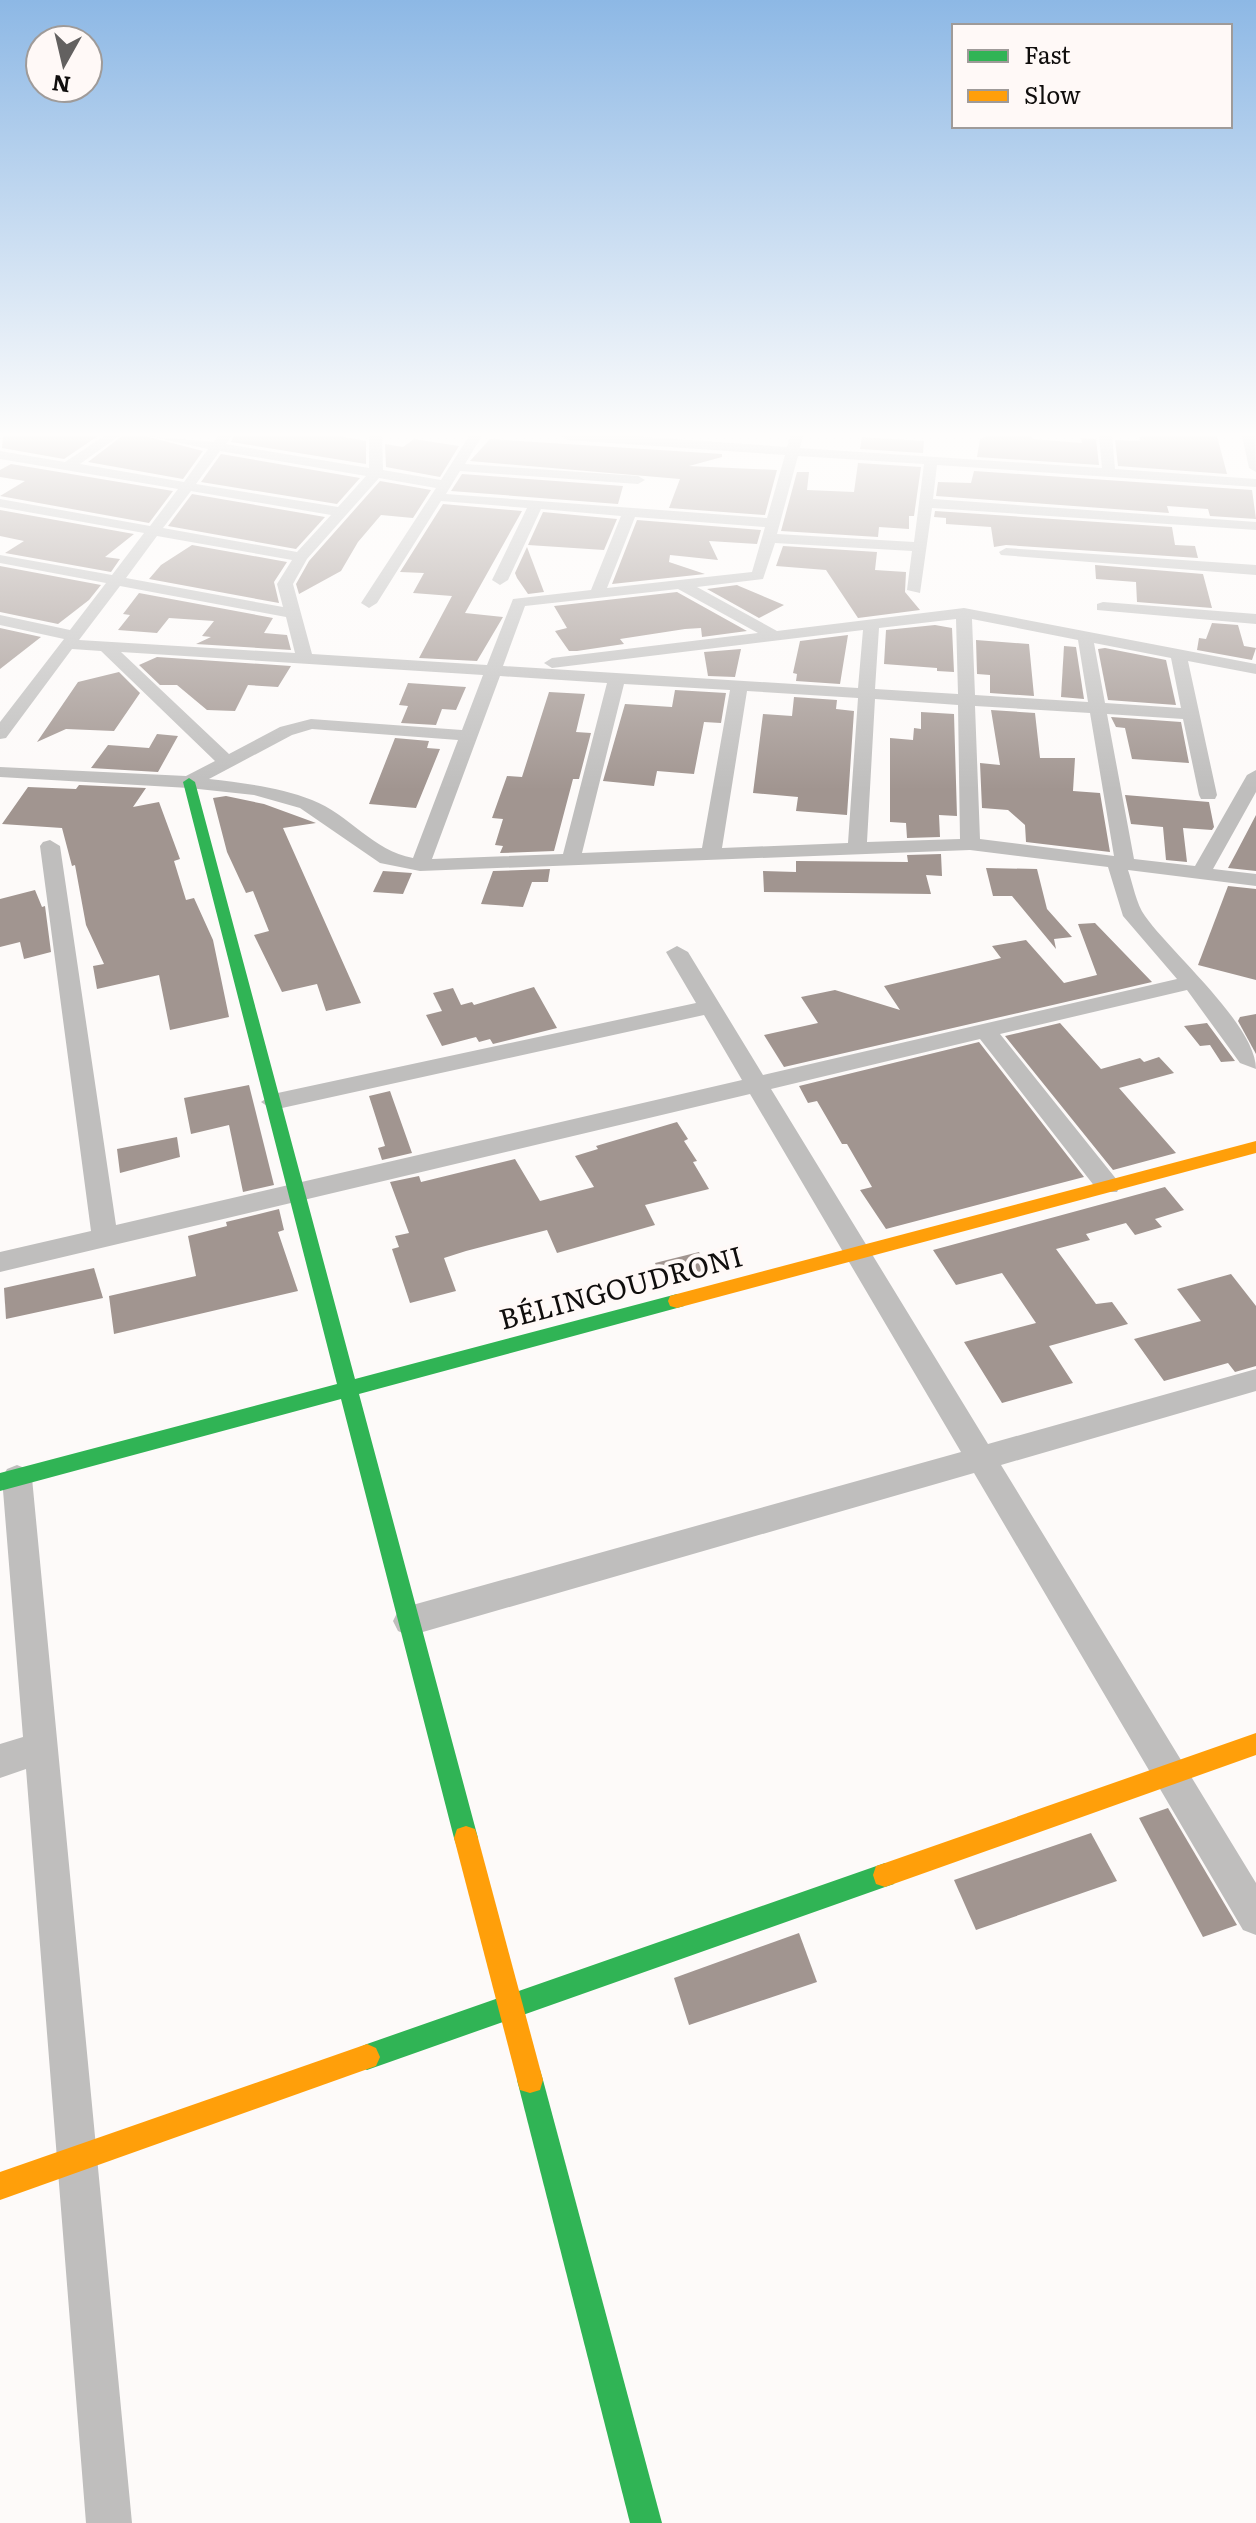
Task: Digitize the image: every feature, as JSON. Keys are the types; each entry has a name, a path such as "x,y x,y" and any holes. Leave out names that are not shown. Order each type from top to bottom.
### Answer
{"street":[{"path":"0,734 20,698 71,640 136,554"},
{"path":"282,554 301,557"},
{"path":"304,554 285,584 305,659"},
{"path":"369,603 401,554"},
{"path":"500,580 513,554"},
{"path":"597,593 611,554"},
{"path":"420,865 519,602 758,576 764,554"},
{"path":"915,590 919,554"},
{"path":"1030,554 1256,570"},
{"path":"0,559 293,614"},
{"path":"680,584 771,634"},
{"path":"1103,607 1256,619"},
{"path":"493,671 771,634 964,613 1256,669"},
{"path":"964,613 970,844"},
{"path":"0,620 105,646 1191,714"},
{"path":"857,849 871,623"},
{"path":"1085,636 1121,863 1133,916 1192,982 1248,1058 1256,1061"},
{"path":"105,646 227,762"},
{"path":"1178,654 1208,795"},
{"path":"571,859 617,678"},
{"path":"711,854 739,686"},
{"path":"189,782 286,731 311,724 469,736"},
{"path":"0,772 189,782 255,790 307,804 387,859 420,865 970,844 1256,880"},
{"path":"1201,873 1256,775"},
{"path":"189,782 646,2523"},
{"path":"50,846 105,1237"},
{"path":"677,952 1256,1917"},
{"path":"0,1262 1192,982"},
{"path":"273,1102 710,1007"},
{"path":"985,1031 1108,1186"},
{"name":"BÉLINGOUDRONI","path":"9,1480 1256,1147"},
{"path":"409,1621 1256,1380"},
{"path":"9,1480 41,1748 109,2523"},
{"path":"0,2186 1256,1744"},
{"path":"0,1761 41,1748"}],"building":[{"path":"9,554 109,554 105,557 120,559 111,572"},
{"path":"178,554 241,554 287,562 274,582 279,603 149,579 161,565"},
{"path":"315,554 351,554 341,571 299,594 296,584"},
{"path":"412,554 498,554 465,613 503,617 477,661 419,658 452,596 413,593 424,573 400,572"},
{"path":"524,554 530,554 544,592 528,594 515,573"},
{"path":"624,554 715,554 718,560 670,555 669,562 705,574 612,584"},
{"path":"780,554 877,554 875,570 906,572 905,592 920,610 858,618 826,570 776,566"},
{"path":"1135,554 1197,554 1198,558"},
{"path":"1095,565 1203,574 1212,608 1137,602 1136,582 1096,579"},
{"path":"0,566 101,585 89,600 58,624 0,612"},
{"path":"737,585 784,605 759,618 707,589"},
{"path":"677,592 747,631 702,637 701,628 685,629 620,639 624,644 569,651 555,631 567,628 554,606"},
{"path":"139,593 273,618 264,633 287,635 291,650 196,644 211,637 202,636 214,621 169,618 157,633 118,630 130,615 123,614"},
{"path":"1212,623 1238,625 1244,646 1256,648 1252,660 1197,650 1199,638 1206,639"},
{"path":"935,625 952,628 954,672 884,664 886,630"},
{"path":"0,628 41,637 0,669"},
{"path":"848,635 840,684 796,681 797,674 793,673 800,641"},
{"path":"976,640 1029,644 1034,696 990,693 990,675 977,674"},
{"path":"1064,646 1076,647 1084,699 1061,697"},
{"path":"741,649 735,677 708,676 704,652"},
{"path":"1098,649 1166,660 1176,705 1108,700"},
{"path":"157,657 291,666 278,687 248,685 235,711 207,710 177,685 160,685 139,665"},
{"path":"119,672 140,693 114,731 66,729 37,742 78,682"},
{"path":"408,683 466,687 456,710 442,709 436,725 401,723 408,706 399,705"},
{"path":"675,690 726,693 721,723 704,722 694,774 657,771 654,786 603,781 625,704 672,707"},
{"path":"549,692 585,694 576,732 591,733 579,779 573,779 554,851 500,853 503,846 495,845 503,819 492,818 507,776 522,777"},
{"path":"794,697 837,700 836,709 854,711 847,815 796,811 798,797 753,793 763,714 792,716"},
{"path":"991,710 1035,713 1040,758 1075,758 1073,791 1100,793 1110,852 1026,842 1025,825 1008,810 982,808 980,763 1000,765"},
{"path":"921,712 954,714 957,816 939,815 940,837 907,838 906,823 890,822 890,738 913,740 914,728 921,729"},
{"path":"1111,717 1181,722 1189,763 1132,759 1125,728 1116,727"},
{"path":"157,734 178,736 158,772 91,768 108,745 149,748"},
{"path":"395,738 429,741 427,748 440,749 416,808 369,804"},
{"path":"79,785 146,788 133,807 159,802 180,859 174,861 186,900 194,898 213,940 229,1017 170,1030 159,975 97,989 93,966 104,964 86,925 75,865 72,866 62,828 2,824 28,787 76,789"},
{"path":"1125,795 1209,802 1214,827 1212,830 1183,828 1187,862 1166,860 1163,827 1131,824"},
{"path":"226,796 264,804 316,823 283,828 361,1003 326,1011 317,984 282,992 254,935 269,931 253,891 246,893 227,852 213,798"},
{"path":"1256,815 1256,871 1228,868 1235,855"},
{"path":"941,854 942,876 926,875 931,894 764,892 763,871 796,872 796,861 908,862 907,855"},
{"path":"986,868 1037,869 1047,909 1072,937 1054,939 1056,949 1012,896 993,896"},
{"path":"550,869 548,882 532,882 523,907 481,904 493,871"},
{"path":"383,871 412,873 403,894 373,892"},
{"path":"1228,886 1256,889 1256,980 1198,965"},
{"path":"35,890 42,907 45,906 51,952 24,959 20,942 0,947 0,899"},
{"path":"1095,923 1152,982 784,1067 764,1035 818,1023 801,997 835,990 900,1010 884,986 1001,958 992,946 1026,940 1064,983 1097,975 1078,924"},
{"path":"534,987 557,1028 493,1044 490,1039 479,1042 476,1037 442,1046 426,1015 442,1011 433,993 453,988 461,1005 472,1002 474,1005"},
{"path":"1256,1014 1256,1054 1238,1021 1240,1017"},
{"path":"1060,1023 1101,1069 1140,1058 1144,1062 1159,1057 1174,1073 1119,1088 1176,1153 1113,1170 1005,1036"},
{"path":"1207,1023 1235,1061 1221,1062 1210,1045 1200,1046 1184,1026"},
{"path":"979,1042 1084,1177 886,1229 860,1190 872,1187 847,1144 842,1144 817,1101 808,1103 799,1086"},
{"path":"249,1085 274,1185 243,1192 229,1125 191,1134 184,1098"},
{"path":"390,1091 412,1153 382,1160 378,1148 385,1146 369,1096"},
{"path":"677,1122 688,1139 684,1141 697,1161 693,1162 709,1189 645,1205 655,1225 557,1253 547,1230 444,1258 456,1291 410,1303 392,1249 399,1247 395,1236 409,1233 390,1182 419,1176 421,1182 515,1159 540,1201 594,1187 575,1156 598,1149 596,1146"},
{"path":"177,1137 180,1157 120,1173 117,1149"},
{"path":"1165,1187 1184,1210 1155,1219 1162,1227 1135,1235 1126,1223 1086,1234 1090,1240 1056,1249 1096,1304 1112,1302 1128,1324 1049,1346 1073,1383 1002,1403 964,1342 1036,1323 1002,1273 956,1285 933,1250"},
{"path":"279,1209 284,1230 278,1232 298,1291 114,1334 109,1296 196,1276 188,1236 227,1226 226,1222"},
{"path":"699,1252 710,1275 666,1287 655,1263"},
{"path":"94,1268 103,1298 6,1319 4,1288"},
{"path":"1231,1274 1256,1306 1256,1366 1235,1372 1228,1363 1164,1381 1134,1339 1201,1321 1177,1289"},
{"path":"1168,1808 1237,1925 1203,1937 1139,1818"},
{"path":"1091,1833 1117,1881 976,1930 954,1880"},
{"path":"799,1933 817,1982 689,2025 674,1978"}],"traffic: fast":[{"path":"189,782 466,1838"},
{"path":"0,1482 677,1301"},
{"path":"367,2057 885,1875"},
{"path":"530,2080 646,2523"}],"traffic: slow":[{"path":"677,1301 1256,1147"},
{"path":"885,1875 1256,1744"},
{"path":"466,1838 530,2080"},
{"path":"0,2186 367,2057"}]}
